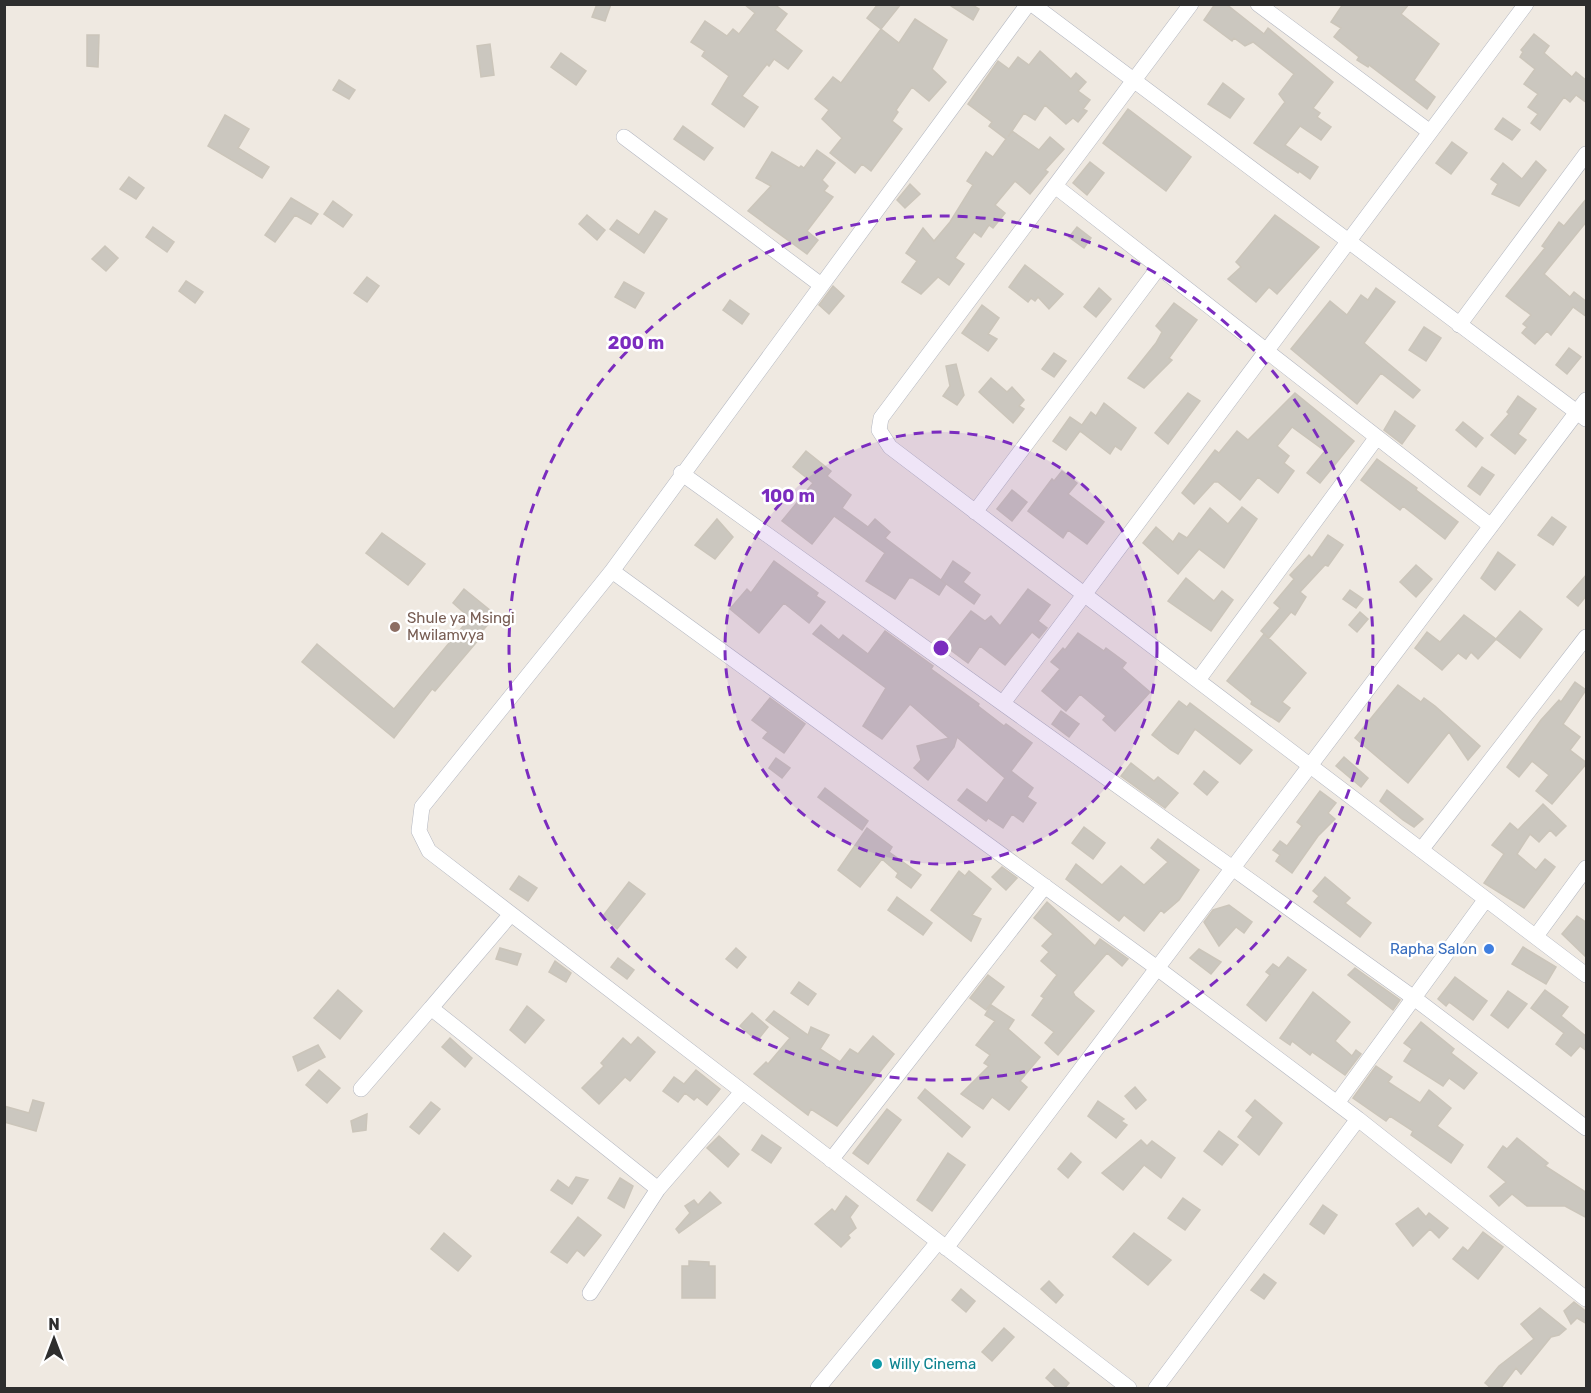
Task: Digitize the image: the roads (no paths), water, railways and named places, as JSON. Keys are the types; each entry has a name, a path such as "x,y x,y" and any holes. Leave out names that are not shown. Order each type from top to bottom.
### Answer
{"street":[{"path":"818,1389 942,1245 1157,968 1491,526 1583,410 1459,325 1030,4 681,473 612,571 422,807 419,831 429,851 512,914 742,1092 942,1245 1129,1389"},
{"path":"1191,4 881,418 879,430 890,447 1587,975"},
{"path":"1258,4 1430,132"},
{"path":"1003,703 1526,4"},
{"path":"624,137 821,285"},
{"path":"1459,325 1587,154"},
{"path":"1054,186 1491,526"},
{"path":"975,512 1159,267"},
{"path":"1198,680 1377,437"},
{"path":"681,473 1414,998 1587,1128"},
{"path":"612,571 1157,968 1358,1119 1587,1299"},
{"path":"1421,850 1587,637"},
{"path":"1536,936 1587,868"},
{"path":"831,1160 1045,886"},
{"path":"1337,1103 1486,899"},
{"path":"361,1089 512,914"},
{"path":"431,1008 658,1189"},
{"path":"590,1293 658,1189 742,1092"},
{"path":"1156,1389 1358,1119"}],"place":[{"name":"Shule ya Msingi Mwilamvya","path":"395,627"},
{"name":"Rapha Salon","path":"1489,949"},
{"name":"Willy Cinema","path":"877,1364"}]}
